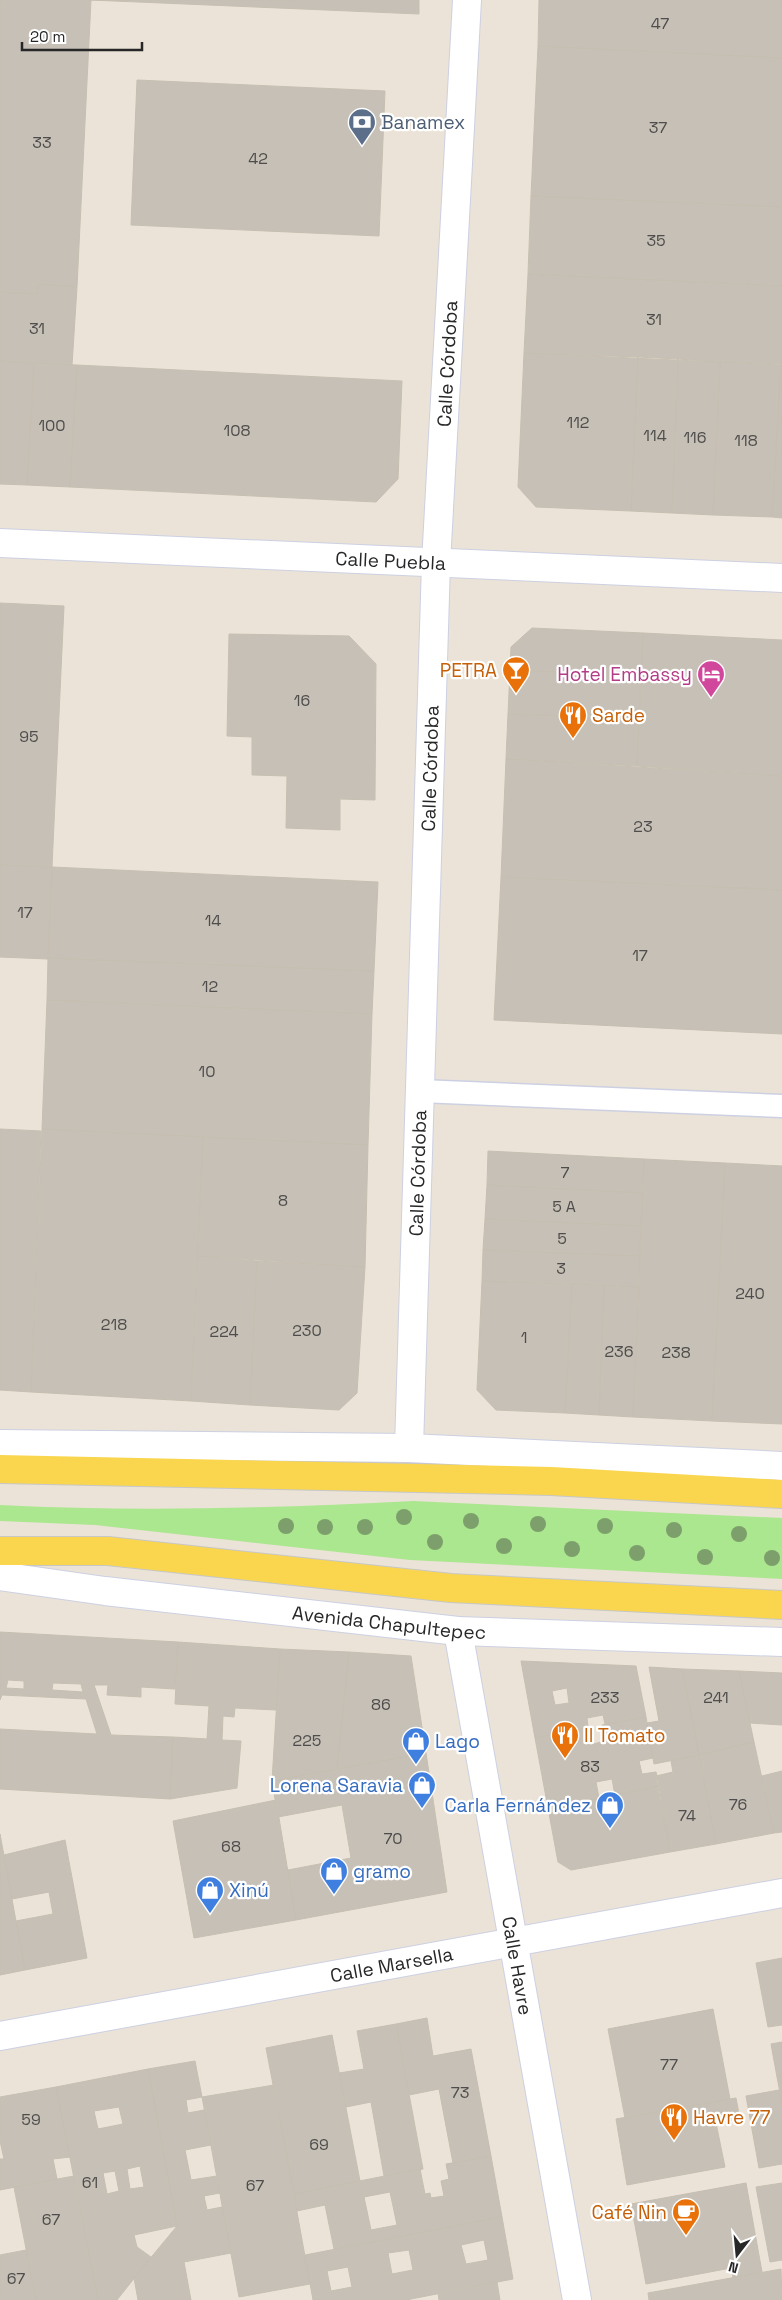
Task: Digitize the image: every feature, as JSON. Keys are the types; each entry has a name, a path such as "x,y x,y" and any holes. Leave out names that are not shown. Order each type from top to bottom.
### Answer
{"main road":[{"path":"0,1469 551,1481 782,1494"},
{"path":"0,1551 108,1551 452,1588 782,1605"}],"street":[{"name":"Calle Córdoba","path":"410,1448 436,563 467,0"},
{"name":"Calle Puebla","path":"0,544 782,578"},
{"path":"0,1444 410,1448 782,1466"},
{"name":"Avenida Chapultepec","path":"0,1576 105,1591 458,1631 782,1642"},
{"name":"Calle Havre","path":"458,1631 577,2300"},
{"name":"Calle Marsella","path":"0,2036 782,1893"}],"lane":[{"path":"420,1092 782,1106"}],"green space":[{"path":"413,1501 782,1518 782,1579 410,1560 95,1525 0,1521 0,1505 155,1509 310,1506"}],"building":[{"path":"0,0 91,0 77,287 38,284 37,294 0,292"},
{"path":"91,0 419,0 419,14"},
{"path":"539,0 782,0 782,58 538,46"},
{"path":"538,46 782,58 782,207 531,196"},
{"path":"137,80 385,91 379,236 131,225"},
{"path":"531,196 782,207 782,286 528,274"},
{"path":"528,274 782,286 782,365 524,353"},
{"path":"38,284 77,287 72,365 0,361 0,292 37,294"},
{"path":"524,353 638,357 631,511 536,507 518,487"},
{"path":"638,357 678,359 672,513 631,511"},
{"path":"678,359 720,362 713,515 672,513"},
{"path":"0,361 34,363 27,485 0,484"},
{"path":"720,362 781,364 772,517 713,515"},
{"path":"34,363 77,365 70,487 27,485"},
{"path":"77,365 402,381 398,479 376,502 70,487"},
{"path":"782,365 782,518 772,517"},
{"path":"0,603 64,606 52,867 0,865"},
{"path":"532,628 643,633 641,676 510,670 511,647"},
{"name":"Hotel Embassy","path":"643,633 782,640 782,776 637,766"},
{"path":"229,634 349,636 376,664 375,800 340,799 340,830 286,828 287,776 252,775 252,737 227,736"},
{"path":"510,670 641,676 639,719 508,714"},
{"name":"Sarde","path":"508,714 639,719 637,766 506,759"},
{"path":"506,759 782,776 782,890 501,877"},
{"path":"0,865 52,867 48,959 0,957"},
{"path":"52,867 378,882 374,971 48,958"},
{"path":"501,877 782,890 782,1034 494,1020"},
{"path":"48,958 374,971 372,1014 47,1000"},
{"path":"47,1000 372,1014 368,1145 42,1129"},
{"path":"0,1129 41,1131 31,1392 0,1390"},
{"path":"42,1129 203,1137 191,1401 31,1392"},
{"path":"203,1137 368,1145 365,1267 197,1256"},
{"path":"488,1151 644,1159 643,1193 487,1185"},
{"path":"644,1159 725,1163 712,1421 633,1417"},
{"path":"725,1163 782,1166 782,1424 712,1421"},
{"path":"487,1185 643,1193 641,1226 485,1219"},
{"path":"485,1219 641,1226 640,1256 483,1250"},
{"path":"483,1250 640,1256 639,1287 482,1281"},
{"path":"197,1256 257,1261 250,1405 191,1401"},
{"path":"257,1261 365,1267 357,1393 339,1410 250,1405"},
{"path":"482,1281 572,1284 565,1413 496,1410 477,1390"},
{"path":"572,1284 604,1285 599,1415 565,1413"},
{"path":"604,1285 639,1287 633,1417 599,1415"},
{"path":"0,1632 178,1642 175,1689 141,1687 141,1697 107,1695 108,1685 94,1685 111,1735 173,1737 170,1799 0,1789 0,1729 97,1734 86,1699 2,1695 0,1700","holes":["8,1680 24,1681 24,1689 6,1688","53,1683 81,1684 83,1692 52,1690"]},
{"path":"178,1642 280,1649 276,1710 235,1708 234,1717 223,1716 222,1740 241,1741 237,1788 170,1799 173,1737 207,1739 209,1706 175,1704"},
{"path":"280,1649 349,1652 337,1769 272,1781"},
{"path":"349,1652 411,1656 426,1753 337,1769"},
{"path":"521,1661 636,1666 646,1717 605,1724 603,1715 587,1718 588,1727 586,1728 535,1738","holes":["567,1688 569,1703 555,1705 552,1691"]},
{"path":"649,1667 682,1669 699,1755 654,1764 647,1723 659,1721"},
{"path":"682,1669 739,1671 754,1742 699,1755"},
{"path":"739,1671 782,1673 782,1725 750,1723"},
{"path":"646,1717 653,1758 639,1761 642,1774 656,1772 659,1786 615,1795 612,1779 596,1782 599,1798 548,1808 535,1738 586,1728 589,1745 605,1741 602,1725"},
{"path":"754,1742 774,1833 716,1844 699,1755"},
{"path":"426,1753 447,1892 296,1920 288,1870 351,1858 342,1805 278,1817 272,1781"},
{"path":"699,1755 716,1844 670,1852 656,1776 673,1772 671,1761"},
{"path":"782,1771 782,1832 774,1833 762,1776"},
{"path":"659,1786 670,1852 571,1870 558,1862 548,1808"},
{"path":"276,1800 296,1920 194,1938 173,1821"},
{"path":"0,1834 25,1970 0,1975"},
{"path":"65,1840 87,1958 25,1970 16,1921 53,1914 49,1892 12,1899 4,1855"},
{"path":"782,1958 782,2025 768,2027 756,1963"},
{"path":"713,2009 730,2099 625,2118 608,2029"},
{"path":"427,2018 433,2056 471,2049 491,2156 453,2163 439,2089 409,2095 396,2024"},
{"path":"396,2024 423,2169 384,2176 371,2102 346,2107 339,2073 364,2069 357,2031"},
{"path":"332,2035 360,2181 294,2194 266,2048"},
{"path":"782,2042 782,2076 777,2077 771,2044"},
{"path":"195,2061 202,2097 186,2100 188,2113 204,2110 211,2145 185,2150 191,2180 217,2176 220,2193 204,2196 207,2210 222,2207 231,2253 184,2262 191,2300 138,2300 134,2278 177,2226 148,2069"},
{"path":"148,2069 177,2226 134,2235 137,2247 151,2257 117,2300 98,2300 56,2087","holes":["119,2107 123,2124 98,2129 94,2111","140,2166 144,2187 130,2189 127,2169","115,2171 119,2191 107,2194 103,2173"]},
{"path":"782,2076 782,2103 777,2077"},
{"path":"274,2085 310,2284 239,2297 202,2097"},
{"path":"56,2087 70,2157 53,2159 57,2179 0,2190 0,2159 4,2159 0,2141 0,2097"},
{"path":"779,2090 782,2103 782,2164 759,2168 746,2096"},
{"path":"736,2098 740,2119 716,2123 725,2167 627,2185 616,2119"},
{"path":"491,2156 502,2217 334,2249 325,2205 297,2211 294,2194 420,2169 425,2194 430,2193 431,2198 444,2196 441,2181 449,2179 446,2164","holes":["390,2192 397,2225 371,2230 364,2197"]},
{"path":"74,2176 98,2300 36,2300 14,2187"},
{"path":"746,2183 762,2272 733,2278 731,2268 646,2284 631,2204"},
{"path":"782,2183 782,2260 770,2262 756,2187"},
{"path":"502,2217 513,2279 406,2300 313,2300 305,2255","holes":["484,2240 488,2260 466,2264 461,2245","409,2250 413,2270 392,2274 388,2253","348,2267 352,2287 331,2291 327,2271"]},
{"path":"26,2250 36,2300 0,2300 0,2255"},
{"path":"781,2269 782,2300 649,2300 648,2293"},
{"path":"497,2282 500,2300 439,2300 438,2293"}],"place":[{"name":"Banamex","path":"362,146"},
{"name":"PETRA","path":"516,694"},
{"name":"Hotel Embassy","path":"711,698"},
{"name":"Sarde","path":"573,739"},
{"name":"Il Tomato","path":"565,1759"},
{"name":"Lago","path":"416,1765"},
{"name":"Lorena Saravia","path":"422,1809"},
{"name":"Carla Fernández","path":"610,1829"},
{"name":"gramo","path":"334,1895"},
{"name":"Xinú","path":"210,1914"},
{"name":"Havre 77","path":"674,2141"},
{"name":"Café Nin","path":"686,2236"}]}
